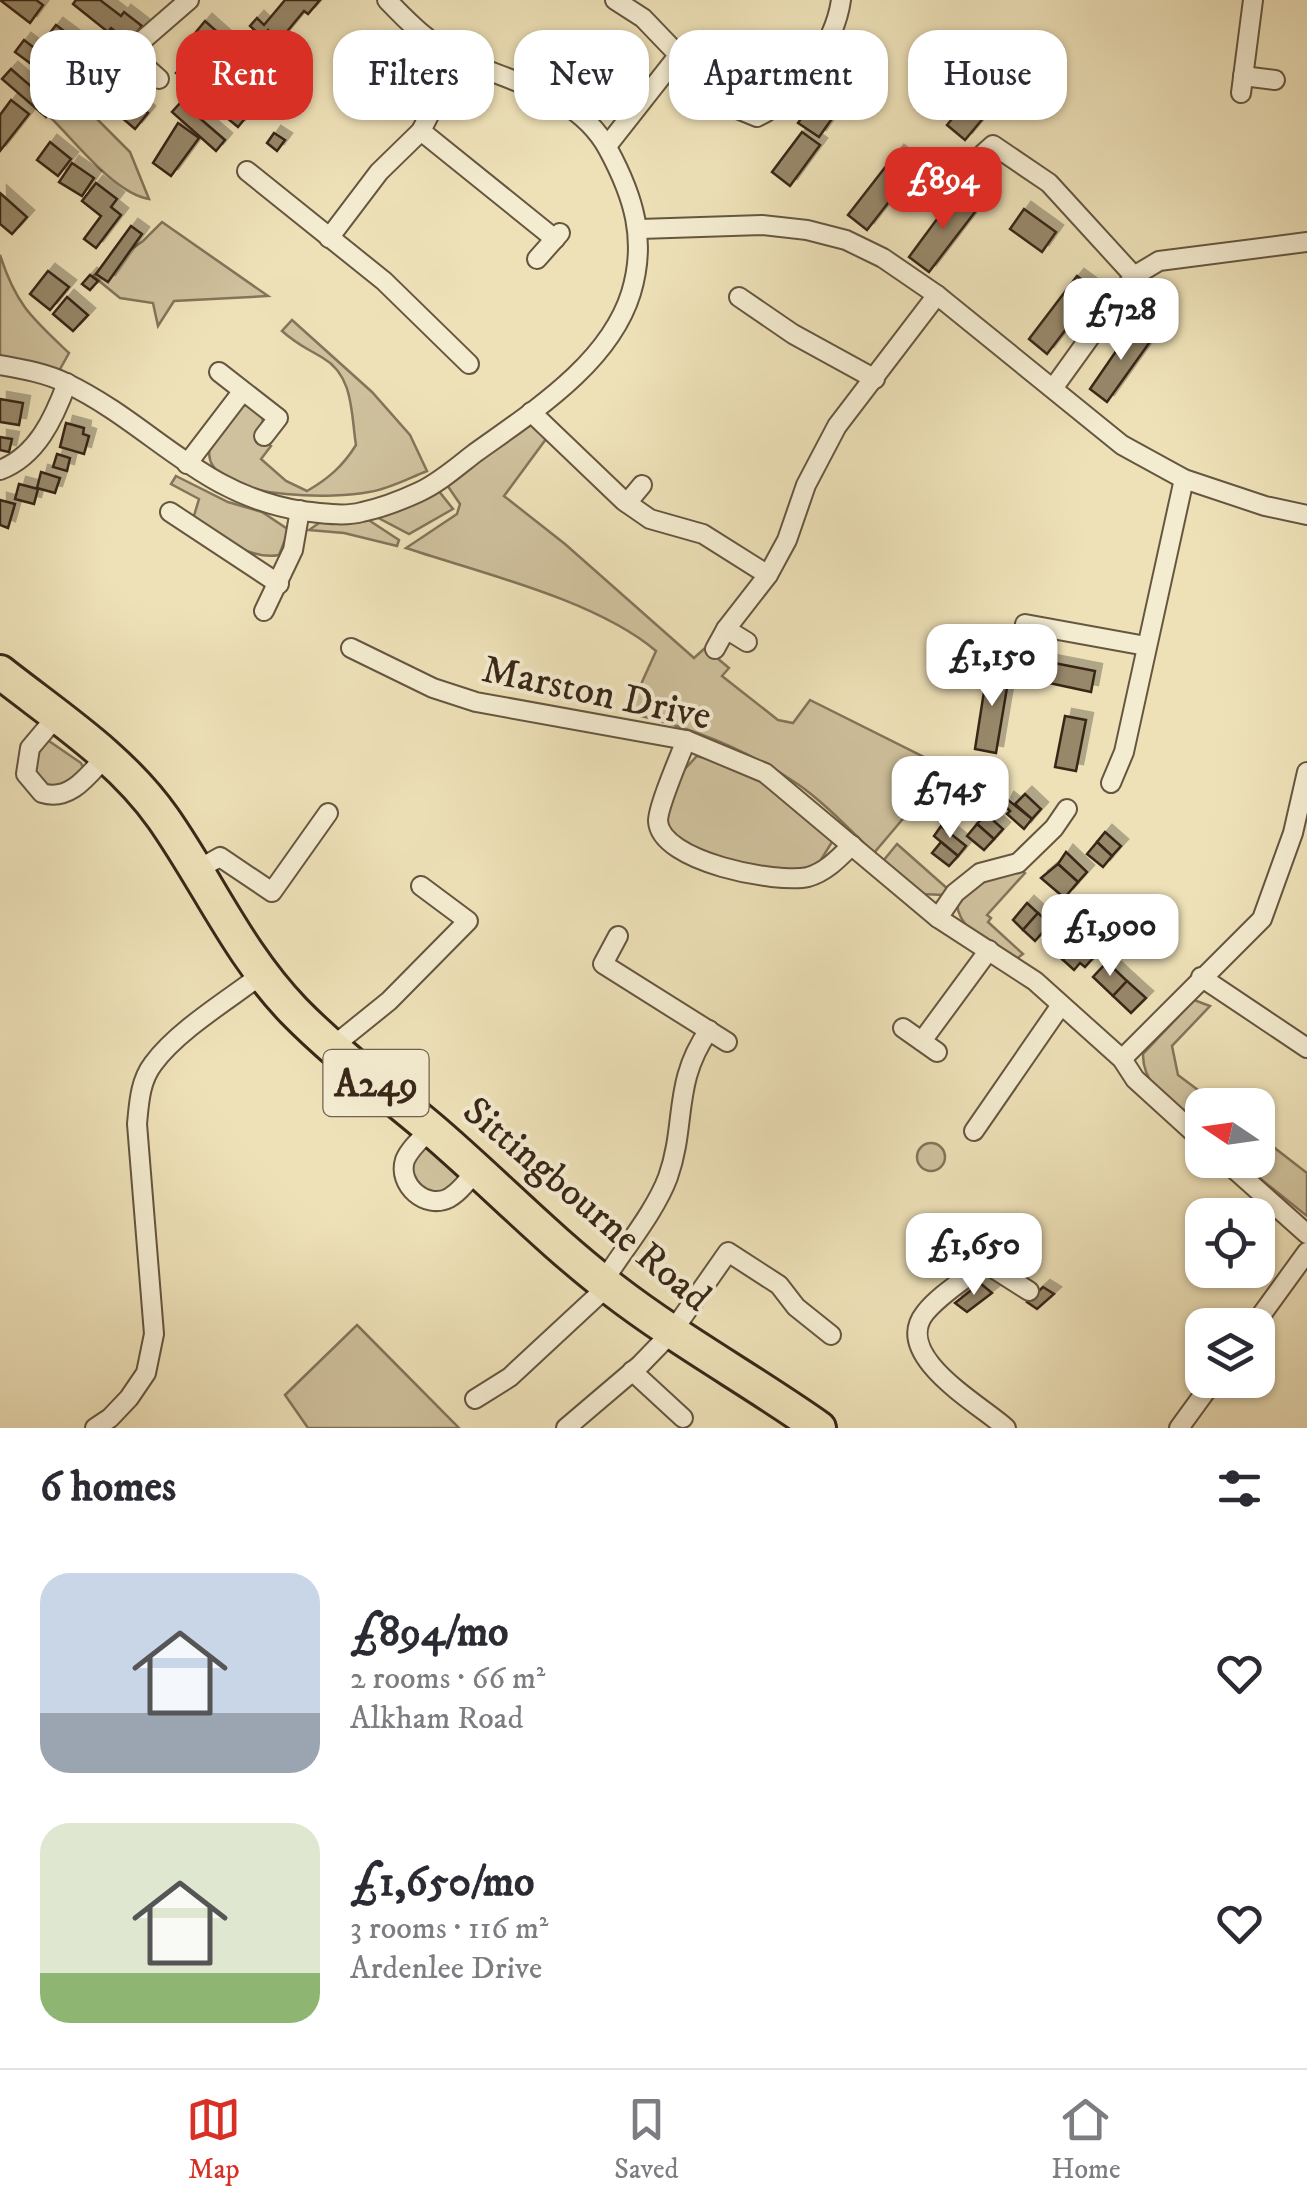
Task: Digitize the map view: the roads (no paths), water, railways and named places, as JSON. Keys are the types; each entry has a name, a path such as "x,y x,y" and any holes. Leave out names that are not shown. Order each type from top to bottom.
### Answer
{"highway":[{"name":"Sittingbourne Road","path":"0,672 106,755 163,817 261,975 332,1048 477,1168 605,1284 819,1428"}],"street":[{"path":"159,79 129,52 189,0"},
{"path":"615,0 643,18 669,47"},
{"path":"834,30 841,0"},
{"path":"1254,0 1242,84 1275,80"},
{"path":"387,1 418,30"},
{"path":"607,146 669,68"},
{"path":"0,365 67,383 136,424 224,488 300,510 360,513 422,491 532,412 585,364 617,325 631,294 640,229 607,146 578,113 550,95 494,72"},
{"path":"329,238 379,172 421,131 427,120"},
{"path":"421,131 558,236 537,258"},
{"path":"983,154 992,145 1049,183 1134,276"},
{"path":"247,171 384,281 469,364"},
{"path":"640,229 762,225 846,240 873,252 937,295 1122,445 1184,479 1307,515"},
{"path":"1054,387 1134,276 1159,261 1307,242"},
{"path":"714,649 768,575 787,540 806,485 837,426 937,295"},
{"path":"740,297 793,334 875,379"},
{"path":"450,347 465,331"},
{"path":"219,372 278,418 264,436"},
{"path":"0,470 27,454 45,432 67,383"},
{"path":"187,464 242,392"},
{"path":"532,412 627,503 650,518 703,534 768,575"},
{"path":"1110,784 1115,750 1146,646 1184,479"},
{"path":"627,503 642,484"},
{"path":"264,610 293,550 300,510"},
{"path":"179,513 279,584"},
{"path":"1025,624 1146,646"},
{"path":"726,629 747,642"},
{"name":"Marston Drive","path":"351,648 379,671 476,702 686,740 765,773 938,918 1035,981 1122,1059 1135,1079 1185,1125"},
{"path":"56,716 27,757 26,774 42,793 64,794 75,788 106,755"},
{"path":"686,740 658,820 663,834 686,854 765,878 787,879 811,876 830,866 852,845"},
{"path":"1122,1059 1262,919 1300,836 1307,772"},
{"path":"938,918 954,893 980,872 1018,863 1061,832 1067,809"},
{"path":"196,871 220,857 272,892 328,813"},
{"path":"332,1048 389,1001 468,921 420,886"},
{"path":"618,936 603,964 726,1042"},
{"path":"903,1028 929,1046 989,950"},
{"path":"95,1428 110,1418 146,1374 154,1334 136,1124 140,1094 152,1065 177,1040 261,975"},
{"path":"1201,977 1307,1048"},
{"path":"974,1131 1061,1004"},
{"path":"475,1399 510,1377 605,1284 666,1181 676,1144 684,1080 708,1030"},
{"path":"431,1129 405,1160 406,1180 418,1196 441,1201 452,1197 477,1168"},
{"path":"1244,1178 1307,1234"},
{"path":"566,1428 672,1332 728,1252 779,1285 796,1307 831,1335"},
{"path":"1266,1308 1307,1252"},
{"path":"1006,1428 935,1372 921,1350 919,1332 923,1315 985,1259 1029,1291"},
{"path":"632,1371 683,1418"},
{"path":"1179,1428 1201,1398"}]}
